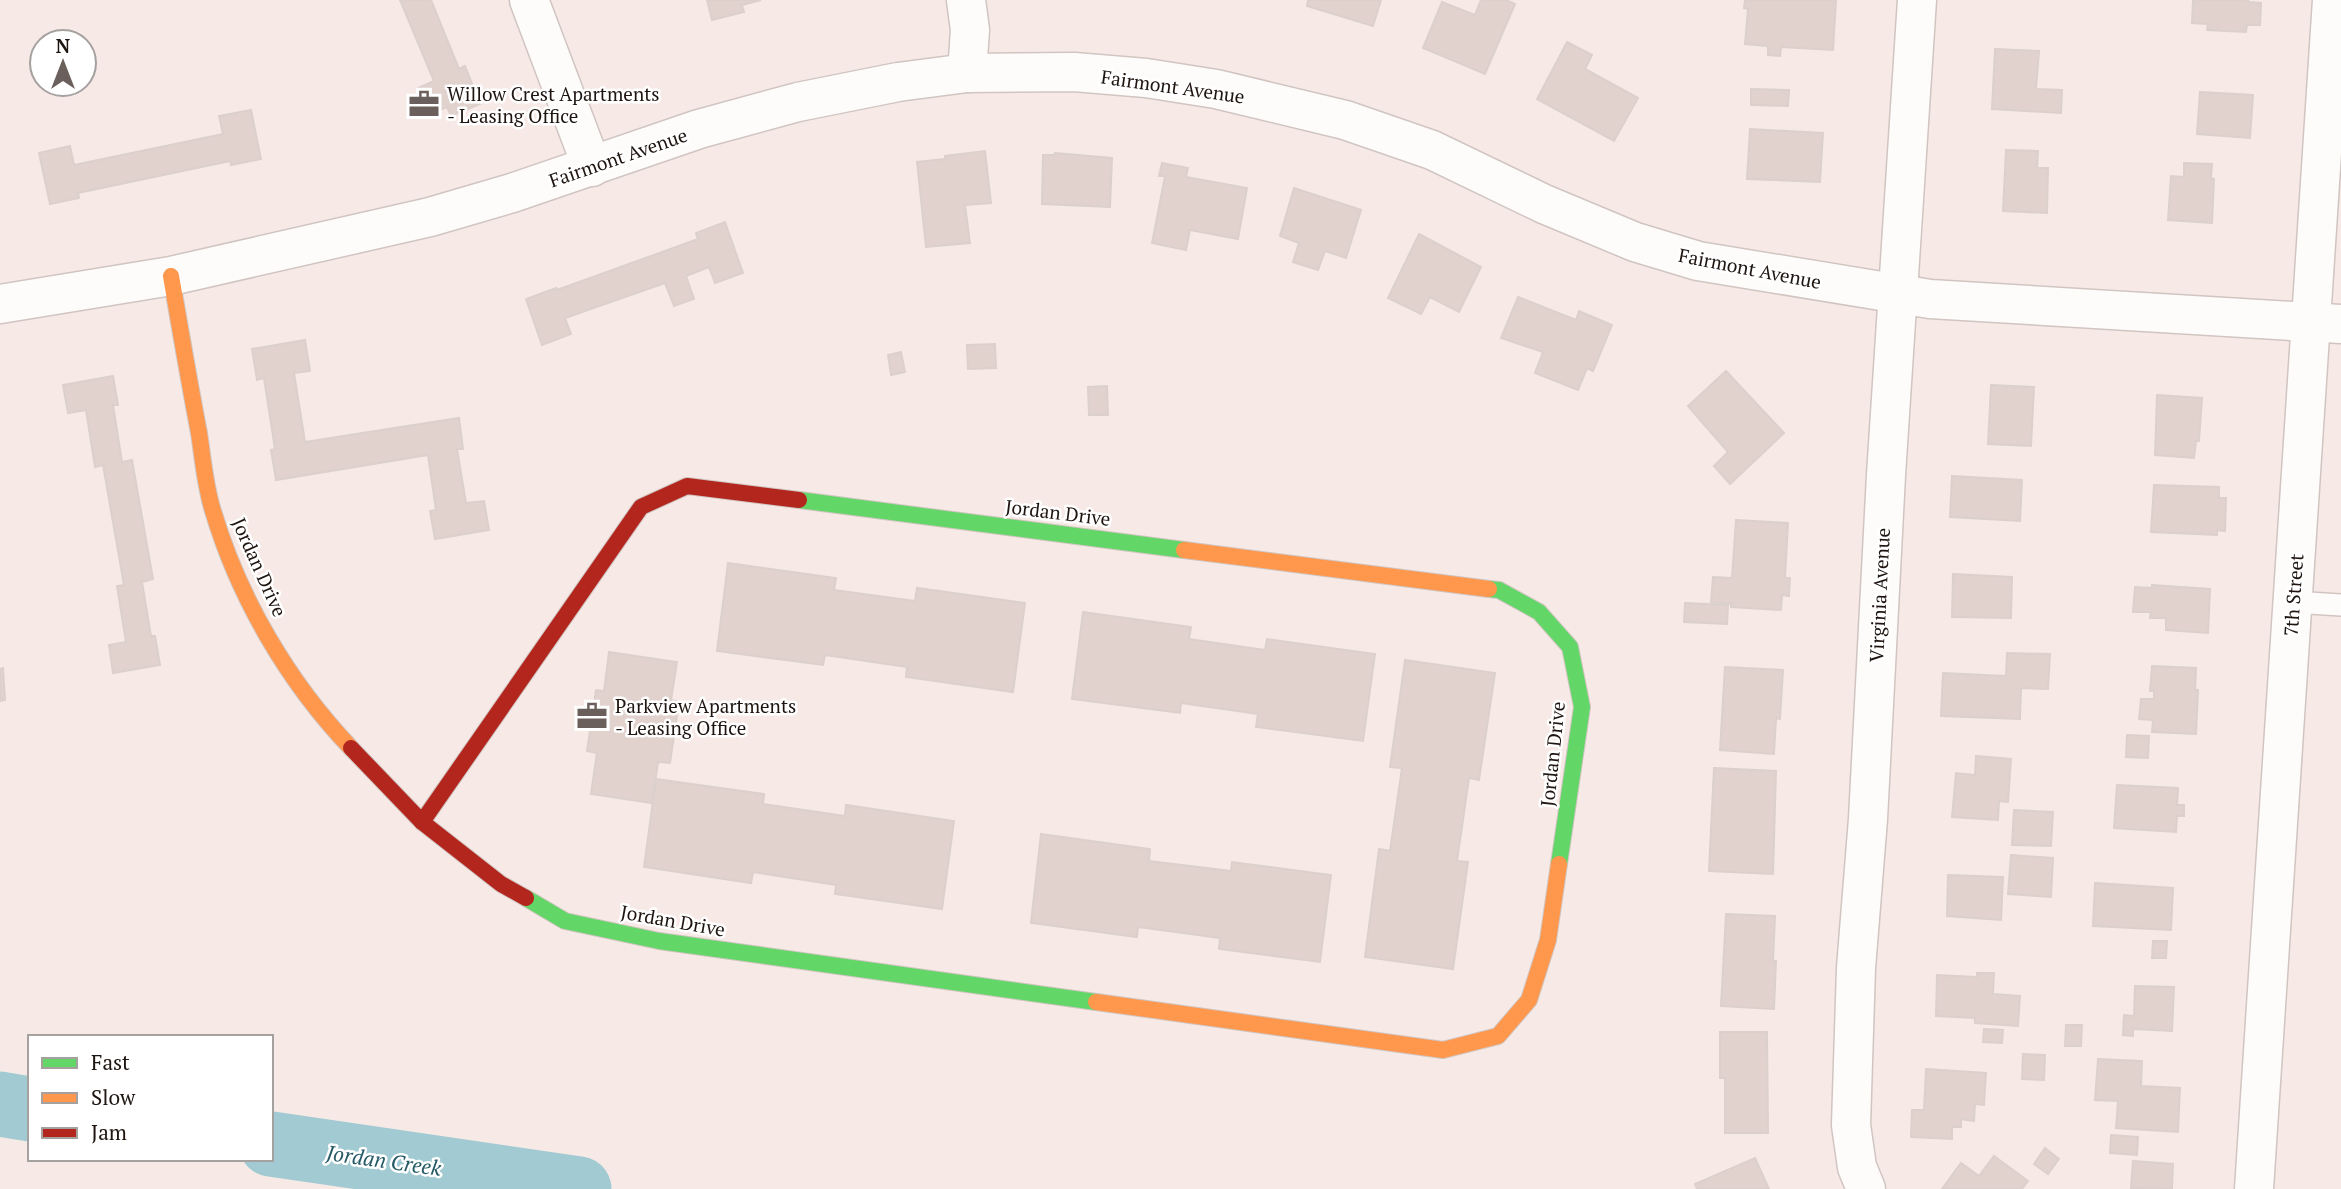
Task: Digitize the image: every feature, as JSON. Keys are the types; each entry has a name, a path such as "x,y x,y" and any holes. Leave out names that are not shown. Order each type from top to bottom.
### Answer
{"street":[{"path":"528,0 592,167"},
{"path":"966,0 970,30 967,73"},
{"name":"Virginia Avenue","path":"1866,1189 1857,1167 1851,1125 1856,968 1868,819 1886,475 1917,0"},
{"name":"7th Street","path":"2255,1189 2293,603 2326,323 2335,42 2332,0"},
{"name":"Fairmont Avenue","path":"0,304 171,276 430,218 592,167 699,129 798,102 898,82 967,73 1074,72 1146,78 1216,89 1345,120 1432,150 1544,204 1635,242 1698,261 1930,299 2326,323"},
{"name":"Jordan Drive","path":"171,276 212,509 229,557 255,613 297,681 330,725 422,822 501,884 565,921 659,941 1443,1050 1498,1036 1529,1000 1548,940 1582,706 1570,647 1539,612 1499,590 687,486 641,507 422,822"}],"lane":[{"path":"2293,603 2341,605"}],"building":[{"path":"400,0 431,0 459,69 465,66 480,104 451,116 447,107 429,115 418,88 434,81"},
{"path":"707,0 761,0 742,5 744,12 712,20"},
{"path":"1308,0 1381,0 1373,26 1307,6"},
{"path":"1481,0 1506,0 1515,4 1485,74 1423,48 1442,2 1475,15"},
{"path":"1745,0 1836,0 1833,50 1781,47 1780,56 1768,55 1768,46 1745,44 1748,9 1744,8"},
{"path":"2193,0 2248,0 2261,3 2260,25 2247,25 2246,32 2207,30 2208,24 2192,23"},
{"path":"1567,42 1592,55 1585,69 1638,98 1614,141 1537,99"},
{"path":"1995,49 2039,51 2036,89 2062,90 2061,113 1992,109"},
{"path":"1751,89 1789,90 1788,106 1751,105"},
{"path":"2200,92 2253,95 2250,138 2197,134"},
{"path":"251,110 261,159 231,165 230,161 78,193 79,198 50,204 39,153 70,146 74,165 223,134 219,116"},
{"path":"1750,129 1823,133 1820,182 1747,179"},
{"path":"2006,150 2038,151 2037,168 2048,168 2047,213 2003,211"},
{"path":"985,151 991,203 965,205 970,243 926,247 917,162"},
{"path":"1055,153 1112,158 1110,207 1042,204 1043,155"},
{"path":"1162,163 1188,168 1186,177 1247,188 1238,239 1190,230 1186,250 1152,243 1165,176 1159,176"},
{"path":"2184,163 2212,164 2212,223 2168,220 2171,176 2184,177"},
{"path":"1294,188 1361,210 1346,258 1325,251 1318,270 1293,262 1299,243 1280,236"},
{"path":"725,222 743,273 715,283 709,267 686,276 694,299 674,306 665,283 565,318 571,334 542,345 526,299 698,239 696,233"},
{"path":"1419,234 1481,267 1459,312 1430,297 1421,314 1388,298"},
{"path":"1518,297 1576,320 1579,311 1612,325 1593,371 1587,368 1578,390 1535,373 1543,352 1501,338"},
{"path":"305,340 310,371 294,373 305,442 459,418 463,449 457,449 466,503 484,501 489,530 435,539 430,511 436,510 428,455 276,480 271,450 275,449 264,378 257,380 252,349"},
{"path":"995,344 996,368 968,369 967,345"},
{"path":"901,352 905,372 891,375 888,355"},
{"path":"1726,371 1784,433 1730,484 1714,466 1728,452 1688,406"},
{"path":"113,376 118,405 113,405 122,462 132,460 153,579 142,582 151,636 155,636 160,665 113,673 109,645 126,642 117,586 124,585 103,465 95,467 86,410 68,413 63,385"},
{"path":"1991,385 2034,387 2031,446 1988,444"},
{"path":"1107,386 1108,415 1089,415 1088,387"},
{"path":"2157,395 2202,398 2199,441 2196,441 2194,458 2155,455"},
{"path":"1952,476 2022,480 2020,521 1950,517"},
{"path":"2154,485 2219,487 2219,498 2226,498 2225,531 2217,530 2217,535 2151,532"},
{"path":"1736,520 1788,523 1785,578 1790,578 1789,596 1782,595 1781,610 1731,607 1731,604 1711,602 1713,577 1732,578"},
{"path":"728,563 836,578 834,590 915,601 917,588 1025,603 1013,692 906,677 907,667 825,655 823,665 717,651"},
{"path":"1953,574 2012,577 2011,618 1952,617"},
{"path":"2152,585 2210,589 2208,633 2166,630 2166,618 2150,618 2151,612 2133,612 2135,587 2152,588"},
{"path":"1685,603 1728,605 1727,624 1684,622"},
{"path":"1083,612 1191,627 1189,639 1265,650 1267,639 1375,654 1363,741 1256,727 1258,714 1181,703 1180,713 1072,699"},
{"path":"609,652 677,662 671,700 679,702 670,763 658,762 652,803 591,794 597,753 587,751 596,690 604,691"},
{"path":"2007,653 2050,654 2048,689 2021,688 2020,719 1941,716 1943,673 2006,676"},
{"path":"1405,660 1495,673 1479,780 1469,778 1457,861 1468,862 1453,969 1365,957 1379,849 1390,851 1402,768 1390,767"},
{"path":"2152,666 2196,668 2196,734 2152,732 2153,720 2139,719 2141,699 2154,699 2154,691 2150,691"},
{"path":"1725,667 1783,670 1780,719 1776,718 1774,754 1720,750"},
{"path":"3,668 5,700 0,701 0,669"},
{"path":"2127,735 2149,736 2148,758 2126,757"},
{"path":"1976,756 2011,759 2008,802 1999,801 1998,820 1952,817 1956,773 1975,775"},
{"path":"1714,768 1776,771 1773,874 1709,871"},
{"path":"656,779 764,794 763,804 845,816 846,805 954,821 942,909 835,894 836,885 753,872 751,883 644,867"},
{"path":"2117,785 2178,788 2177,805 2184,805 2184,816 2177,816 2176,832 2114,828"},
{"path":"2014,810 2053,812 2051,846 2012,845"},
{"path":"1041,834 1150,849 1149,861 1231,871 1232,862 1331,875 1320,962 1219,949 1220,938 1138,927 1137,937 1031,923"},
{"path":"2011,855 2053,858 2051,897 2008,894"},
{"path":"1948,875 2003,877 2001,920 1947,916"},
{"path":"2095,883 2173,888 2171,930 2093,926"},
{"path":"1726,914 1775,916 1774,1009 1721,1006"},
{"path":"2153,941 2167,941 2166,958 2152,958"},
{"path":"1977,973 1994,973 1993,994 2020,996 2018,1026 1975,1023 1975,1018 1936,1016 1937,975 1977,977"},
{"path":"2135,986 2174,987 2172,1031 2133,1029 2133,1036 2123,1035 2124,1015 2134,1016"},
{"path":"2066,1025 2082,1025 2081,1046 2065,1046"},
{"path":"1984,1029 2003,1030 2002,1043 1983,1042"},
{"path":"1720,1032 1767,1032 1768,1133 1725,1133 1725,1078 1720,1078"},
{"path":"2023,1054 2045,1055 2044,1080 2022,1079"},
{"path":"2098,1059 2142,1061 2141,1086 2180,1088 2178,1132 2116,1128 2118,1101 2095,1100"},
{"path":"1926,1069 1986,1073 1984,1105 1975,1104 1974,1121 1961,1119 1961,1127 1952,1127 1952,1139 1911,1137 1912,1110 1924,1110"},
{"path":"2111,1135 2138,1137 2137,1155 2110,1153"},
{"path":"2045,1148 2059,1159 2048,1174 2034,1164"},
{"path":"1994,1156 2028,1181 2022,1189 1942,1189 1961,1163 1979,1176"},
{"path":"1755,1158 1769,1189 1697,1189 1695,1184"},
{"path":"2133,1161 2173,1164 2172,1189 2131,1188"}],"waterway":[{"name":"Jordan Creek","path":"0,1104 28,1109"},
{"name":"Jordan Creek","path":"273,1144 579,1189"}],"traffic: fast":[{"path":"799,500 1184,550"},
{"path":"1489,589 1499,590 1539,612 1570,647 1582,707 1559,864"},
{"path":"526,898 565,921 659,941 1096,1002"}],"traffic: slow":[{"path":"171,276 208,492 224,543 251,607 268,637 307,695 351,748"},
{"path":"1184,550 1489,589"},
{"path":"1096,1002 1443,1050 1498,1036 1529,1000 1548,940 1559,864"}],"traffic: jam":[{"path":"422,822 641,507 687,486 799,500"},
{"path":"351,748 422,822 501,884 526,898"}],"place":[{"name":"Willow Crest Apartments - Leasing Office","path":"424,104"},
{"name":"Parkview Apartments - Leasing Office","path":"592,716"}]}
